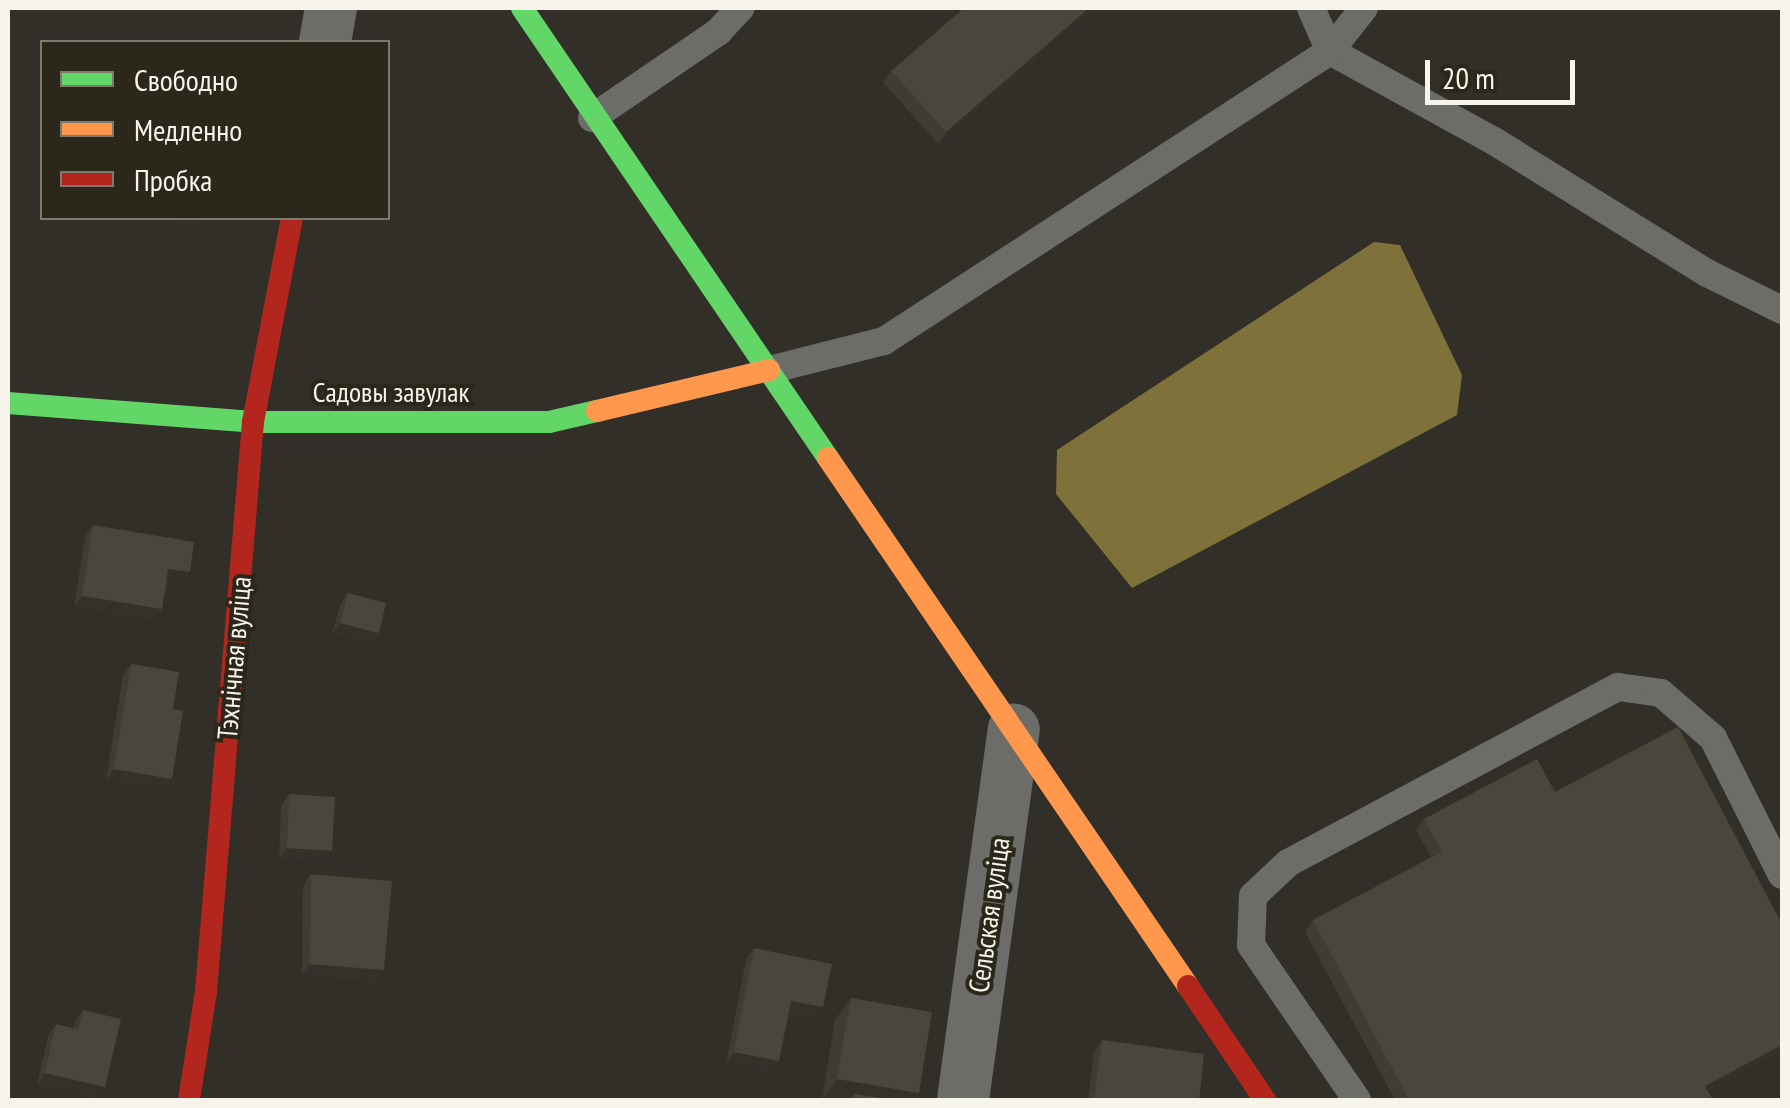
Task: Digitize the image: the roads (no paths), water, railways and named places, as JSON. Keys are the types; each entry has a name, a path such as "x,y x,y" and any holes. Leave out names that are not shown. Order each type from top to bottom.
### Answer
{"street":[{"path":"325,40 331,8"},
{"path":"522,8 592,118 770,370 1265,1100"},
{"name":"Тэхнічная вуліца","path":"189,1100 206,991 253,422 292,220"},
{"name":"Садовы завулак","path":"8,403 253,422 549,422 770,370"},
{"name":"Сельская вуліца","path":"964,1100 1014,729"}],"lane":[{"path":"592,118 718,32 740,8"},
{"path":"1311,8 1330,51 1494,142 1706,273 1782,310"},
{"path":"770,370 884,341 1330,51 1364,8"},
{"path":"1356,1100 1251,945 1254,896 1288,863 1618,688 1661,692 1713,738 1782,874"}]}
